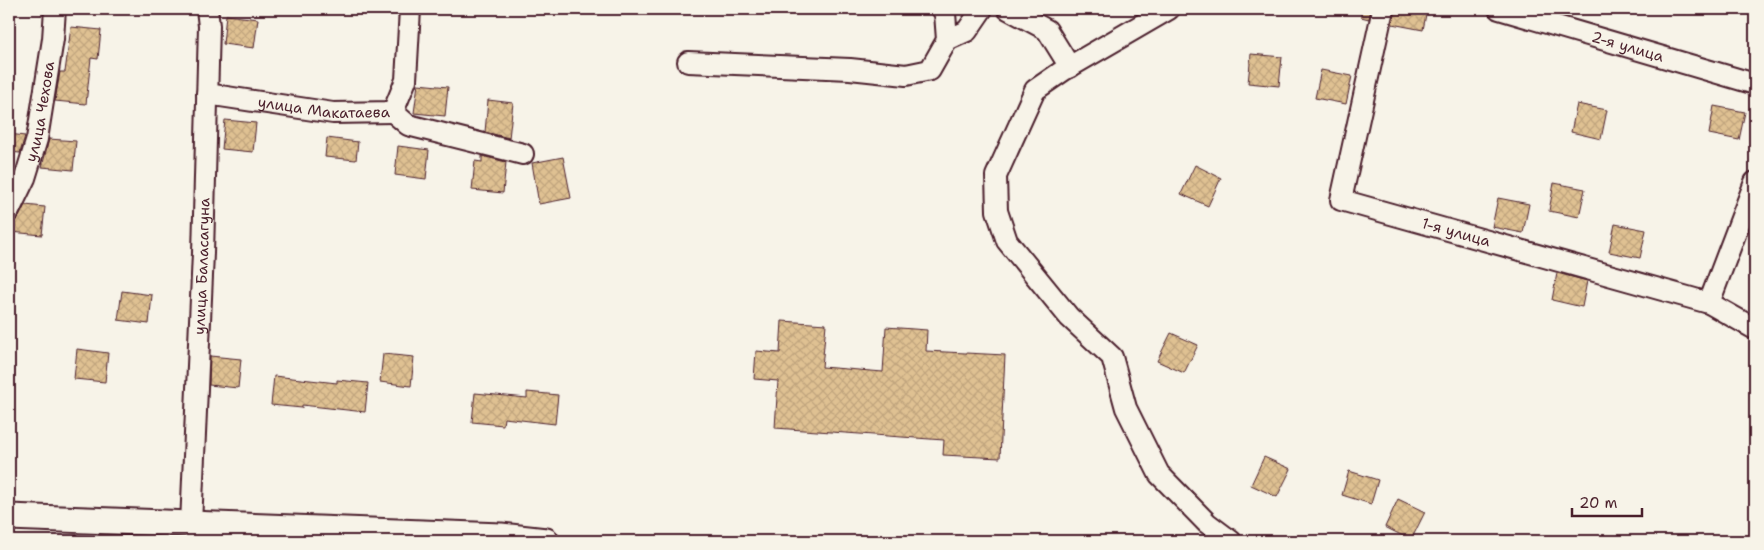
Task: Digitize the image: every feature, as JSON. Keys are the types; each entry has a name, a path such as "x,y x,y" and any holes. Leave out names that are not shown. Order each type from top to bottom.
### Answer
{"street":[{"name":"улица Чехова","path":"9,211 26,178 36,139 53,39 55,9"},
{"name":"улица Баласагуна","path":"191,524 203,253 209,26 207,9"},
{"name":"улица Макатаева","path":"207,94 333,114 393,112 406,80 410,9"},
{"path":"688,62 850,69 906,75 930,70 947,40 945,12 942,9"},
{"path":"947,40 967,30 982,9"},
{"path":"1008,9 1047,30 1070,67"},
{"path":"1170,9 1070,67 1035,90 996,176 997,211 1007,241 1070,318 1112,357 1126,408 1159,474 1207,523 1231,541"},
{"name":"1-я улица","path":"1383,9 1341,200 1709,303 1755,329"},
{"name":"2-я улица","path":"1499,9 1755,84"},
{"path":"393,112 408,125 523,154"},
{"path":"1709,303 1755,182"},
{"path":"9,517 501,536 546,541"}],"building":[{"path":"1361,9 1371,9 1369,19 1361,17"},
{"path":"1395,9 1427,9 1423,30 1392,24"},
{"path":"226,15 258,19 254,48 223,44"},
{"path":"71,27 101,30 98,59 91,58 86,104 55,101 60,72 65,72"},
{"path":"1251,54 1282,57 1279,86 1248,83"},
{"path":"1321,70 1352,76 1346,104 1315,98"},
{"path":"418,84 448,87 445,116 414,113"},
{"path":"488,100 513,103 509,138 485,132"},
{"path":"1577,104 1607,110 1601,139 1571,132"},
{"path":"1714,106 1745,112 1739,140 1709,134"},
{"path":"225,120 256,123 253,152 222,149"},
{"path":"9,134 25,136 20,153 9,152"},
{"path":"327,138 358,142 356,160 325,157"},
{"path":"49,139 76,141 73,170 42,167"},
{"path":"398,146 429,150 426,179 395,175"},
{"path":"482,156 506,162 503,193 472,190 475,161 482,162"},
{"path":"563,157 571,198 539,204 532,163"},
{"path":"1195,165 1221,178 1208,206 1181,194"},
{"path":"1554,183 1585,189 1579,217 1549,211"},
{"path":"1498,198 1529,204 1523,233 1492,227"},
{"path":"25,205 45,207 42,235 11,232 12,222 19,217"},
{"path":"1615,224 1646,230 1640,258 1609,252"},
{"path":"1557,273 1587,281 1582,307 1552,300"},
{"path":"122,291 152,295 149,324 118,320"},
{"path":"782,321 826,324 822,367 883,372 886,327 927,330 926,351 1005,355 1000,458 943,455 944,440 775,428 778,381 754,379 756,351 780,353"},
{"path":"1171,333 1198,345 1184,373 1157,361"},
{"path":"77,349 108,353 105,382 74,379"},
{"path":"383,354 414,357 411,386 380,382"},
{"path":"210,356 241,359 238,388 209,385"},
{"path":"274,376 337,383 337,380 368,383 365,412 302,405 302,408 271,405"},
{"path":"527,392 558,395 555,424 504,418 503,425 472,422 475,393 527,398"},
{"path":"1264,457 1291,469 1277,497 1251,485"},
{"path":"1349,471 1378,480 1371,504 1342,495"},
{"path":"1398,499 1425,512 1411,540 1385,527"}]}
